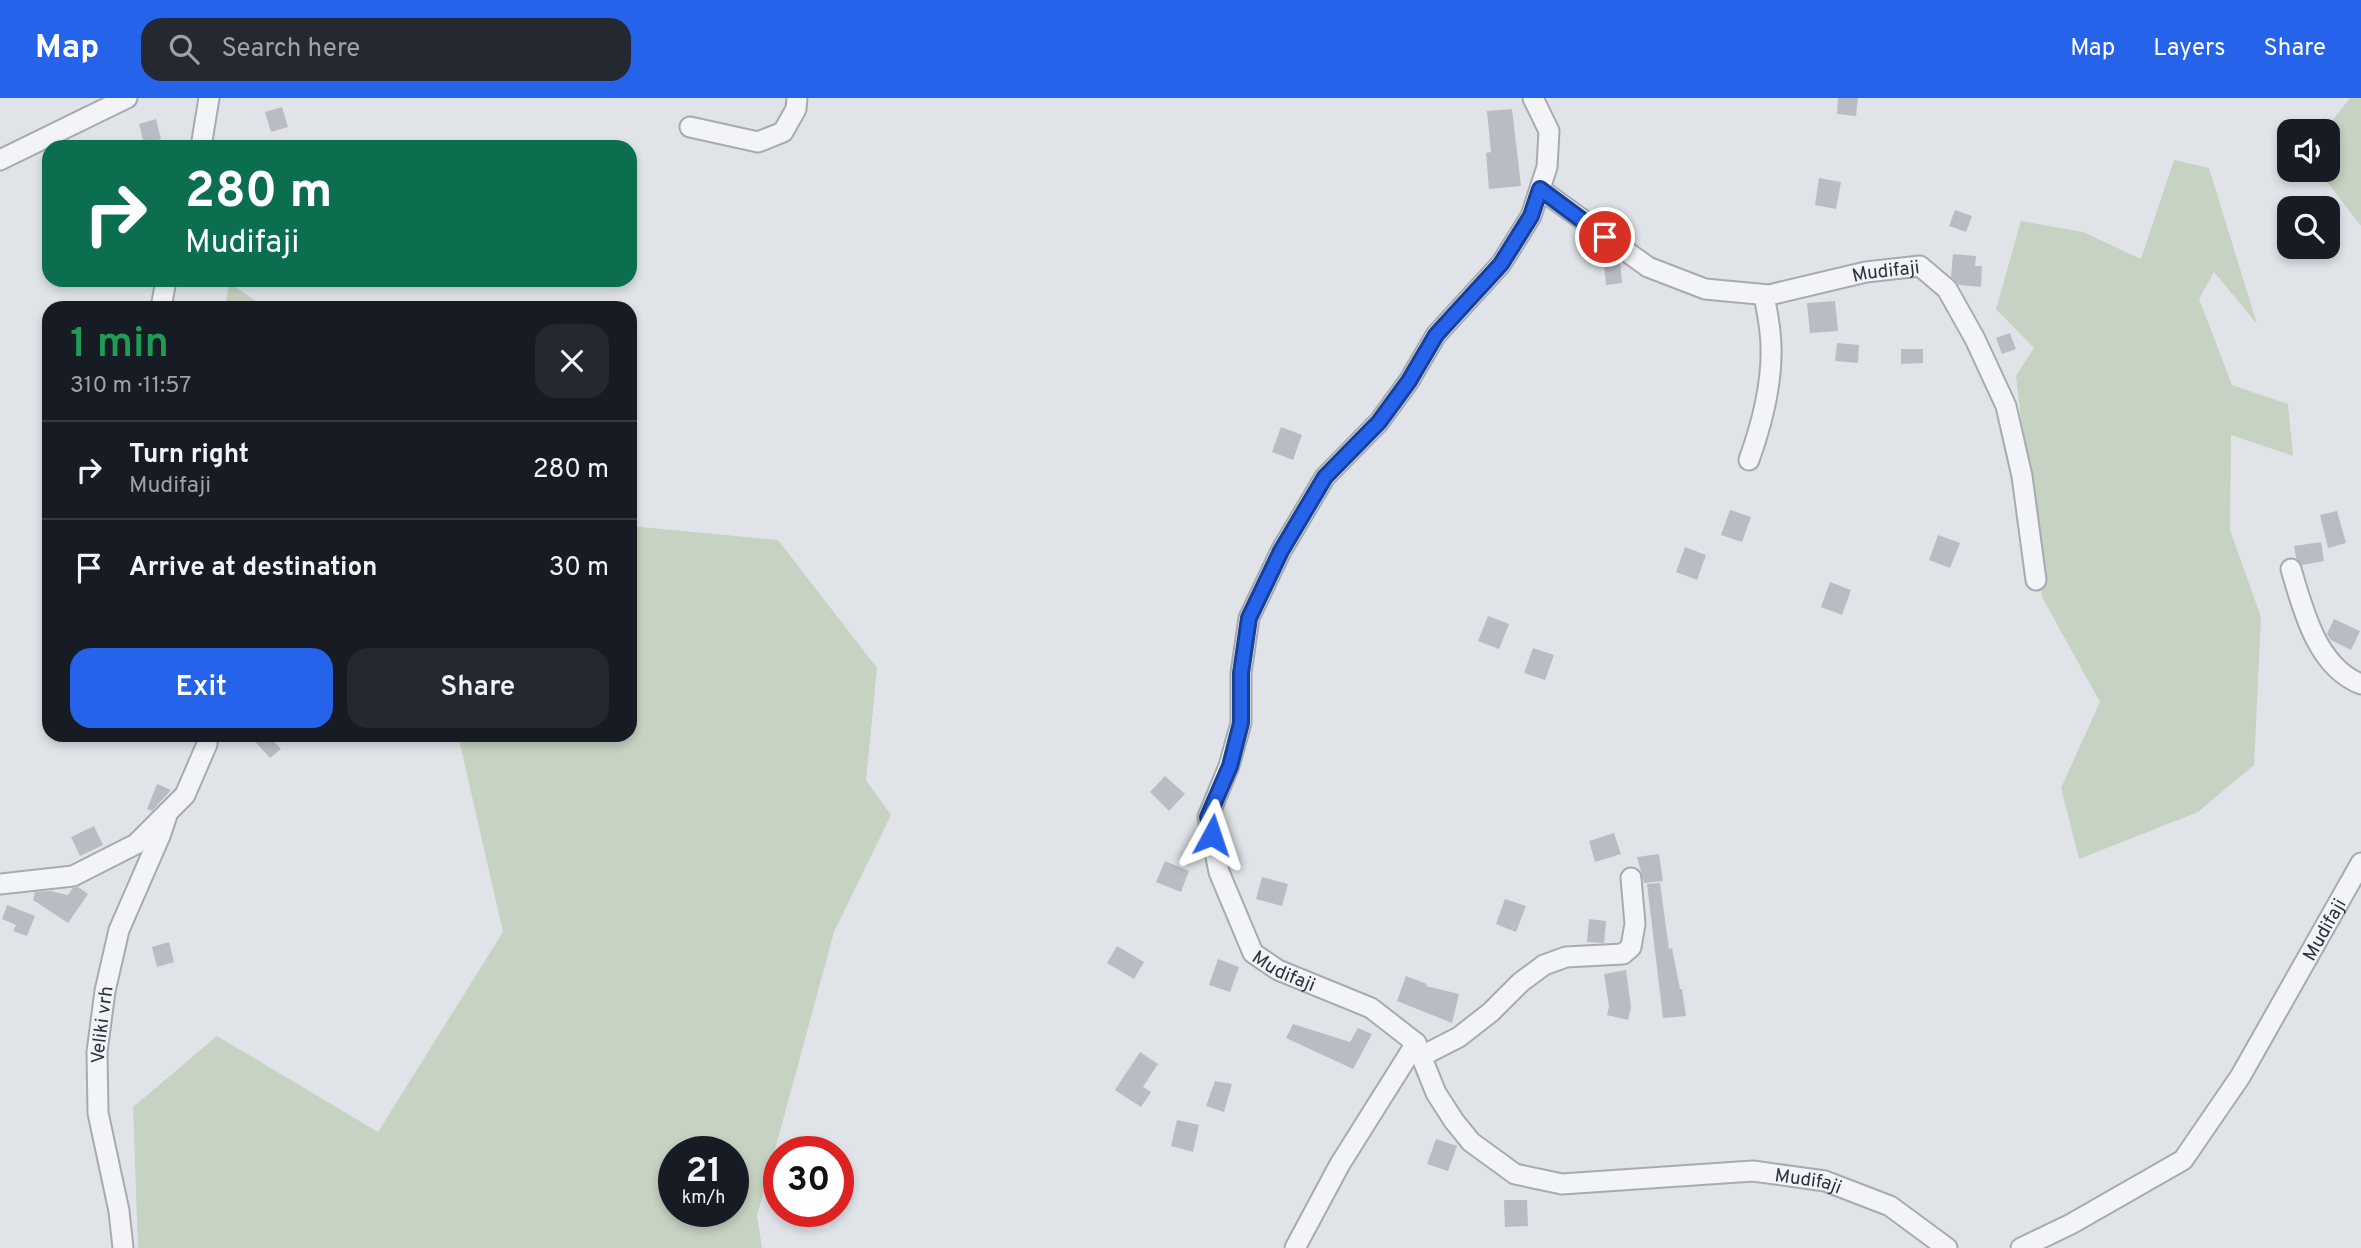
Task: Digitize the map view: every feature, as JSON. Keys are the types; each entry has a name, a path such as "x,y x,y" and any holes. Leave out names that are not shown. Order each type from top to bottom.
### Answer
{"street":[{"path":"0,160 127,98"},
{"path":"202,140 209,98"},
{"path":"690,127 758,142 783,132 796,108 797,98"},
{"name":"Mudifaji","path":"1533,98 1549,131 1547,167 1531,216 1501,264 1436,335 1409,381 1379,422 1325,477 1281,551 1249,618 1241,673 1241,723 1230,766 1208,817 1219,872 1253,953 1278,970 1371,1008 1419,1049 1436,1093 1471,1142 1515,1174 1562,1184 1753,1171 1825,1181 1890,1206 1947,1248"},
{"name":"Mudifaji","path":"1540,189 1648,267 1705,289 1764,295 1866,272 1920,266 1948,289 2006,406 2022,476 2036,580"},
{"path":"1749,460 1761,427 1769,378 1771,334 1764,295"},
{"path":"2291,569 2306,620 2329,659 2351,681 2361,684"},
{"name":"Veliki vrh","path":"0,884 73,876 136,844 185,795 207,742"},
{"name":"Veliki vrh","path":"124,1248 98,1113 97,1052 105,991 119,930 168,812"},
{"name":"Mudifaji","path":"2021,1248 2071,1224 2183,1160 2240,1077 2361,863"},
{"path":"1295,1248 1340,1164 1419,1049 1459,1037 1544,965 1566,957 1623,954 1631,947 1635,924 1631,878"}],"green space":[{"path":"2350,98 2361,98 2361,226 2327,182 2340,182 2340,119 2333,119"},
{"path":"2174,160 2209,168 2257,324 2214,272 2199,299 2232,385 2288,404 2293,456 2231,435 2230,530 2261,617 2254,765 2198,812 2079,859 2061,788 2100,702 2042,597 2016,376 2034,348 1996,309 2021,221 2083,232 2141,259"},
{"path":"229,287 236,287 256,301 226,301"},
{"path":"637,527 778,540 877,668 866,780 891,815 834,932 779,1136 763,1136 763,1194 757,1216 762,1248 138,1248 133,1107 217,1036 378,1132 503,932 460,742 637,742"}],"building":[{"path":"1838,98 1858,98 1856,116 1837,114"},
{"path":"282,107 288,127 271,132 265,112"},
{"path":"1512,109 1521,186 1489,189 1486,153 1491,152 1487,111"},
{"path":"156,119 161,139 143,140 139,124"},
{"path":"1819,178 1841,182 1836,209 1815,205"},
{"path":"1955,210 1972,216 1966,232 1949,226"},
{"path":"1953,254 1976,256 1975,266 1982,266 1981,287 1959,285 1951,277"},
{"path":"1620,262 1622,283 1606,285 1604,263"},
{"path":"1835,301 1838,331 1810,333 1807,303"},
{"path":"2010,333 2016,349 2002,354 1996,338"},
{"path":"1837,343 1859,345 1858,363 1835,361"},
{"path":"1901,349 1923,349 1923,363 1901,364"},
{"path":"1281,427 1302,435 1293,460 1272,452"},
{"path":"1730,510 1751,517 1742,542 1721,535"},
{"path":"2337,511 2346,543 2328,548 2320,515"},
{"path":"1938,535 1960,543 1950,568 1929,560"},
{"path":"2321,542 2324,561 2302,565 2296,558 2294,546"},
{"path":"1685,547 1706,555 1697,580 1676,572"},
{"path":"1830,582 1851,590 1842,615 1821,607"},
{"path":"1488,616 1509,624 1499,649 1478,641"},
{"path":"2334,619 2360,631 2351,650 2331,640 2327,634"},
{"path":"1533,648 1554,655 1545,680 1524,673"},
{"path":"255,742 274,742 281,749 270,758"},
{"path":"1165,776 1185,794 1169,811 1150,792"},
{"path":"157,784 171,790 152,811 147,809"},
{"path":"94,826 103,845 80,856 71,837"},
{"path":"1614,833 1621,854 1595,862 1589,841"},
{"path":"1659,854 1663,881 1644,883 1637,857"},
{"path":"1165,861 1189,871 1181,892 1156,882"},
{"path":"1262,877 1288,884 1282,906 1256,899"},
{"path":"1660,883 1669,949 1672,948 1686,1016 1663,1018 1647,884"},
{"path":"78,887 88,894 68,923 33,900 35,892 51,891 68,895 73,888"},
{"path":"1505,899 1526,906 1516,932 1496,924"},
{"path":"7,905 35,916 27,936 13,931 16,925 2,919"},
{"path":"1589,919 1606,921 1604,943 1587,942"},
{"path":"169,942 174,962 157,967 152,947"},
{"path":"1117,946 1144,962 1134,979 1107,963"},
{"path":"1218,959 1239,967 1230,992 1209,985"},
{"path":"1626,970 1631,1007 1628,1020 1607,1015 1609,1006 1604,974"},
{"path":"1406,976 1427,984 1426,986 1459,994 1452,1023 1397,1001"},
{"path":"1293,1024 1350,1042 1358,1028 1372,1034 1353,1069 1286,1038"},
{"path":"1140,1052 1158,1064 1143,1087 1151,1092 1141,1107 1115,1090"},
{"path":"1215,1081 1232,1084 1224,1112 1206,1106"},
{"path":"1177,1120 1199,1125 1193,1152 1171,1146"},
{"path":"1436,1139 1457,1146 1448,1171 1427,1164"},
{"path":"1504,1200 1527,1200 1528,1226 1505,1227"}],"route":[{"path":"1212,835 1208,817 1230,766 1241,723 1241,673 1249,618 1281,551 1325,477 1379,422 1409,381 1436,335 1501,264 1531,216 1540,189 1605,237"}]}
